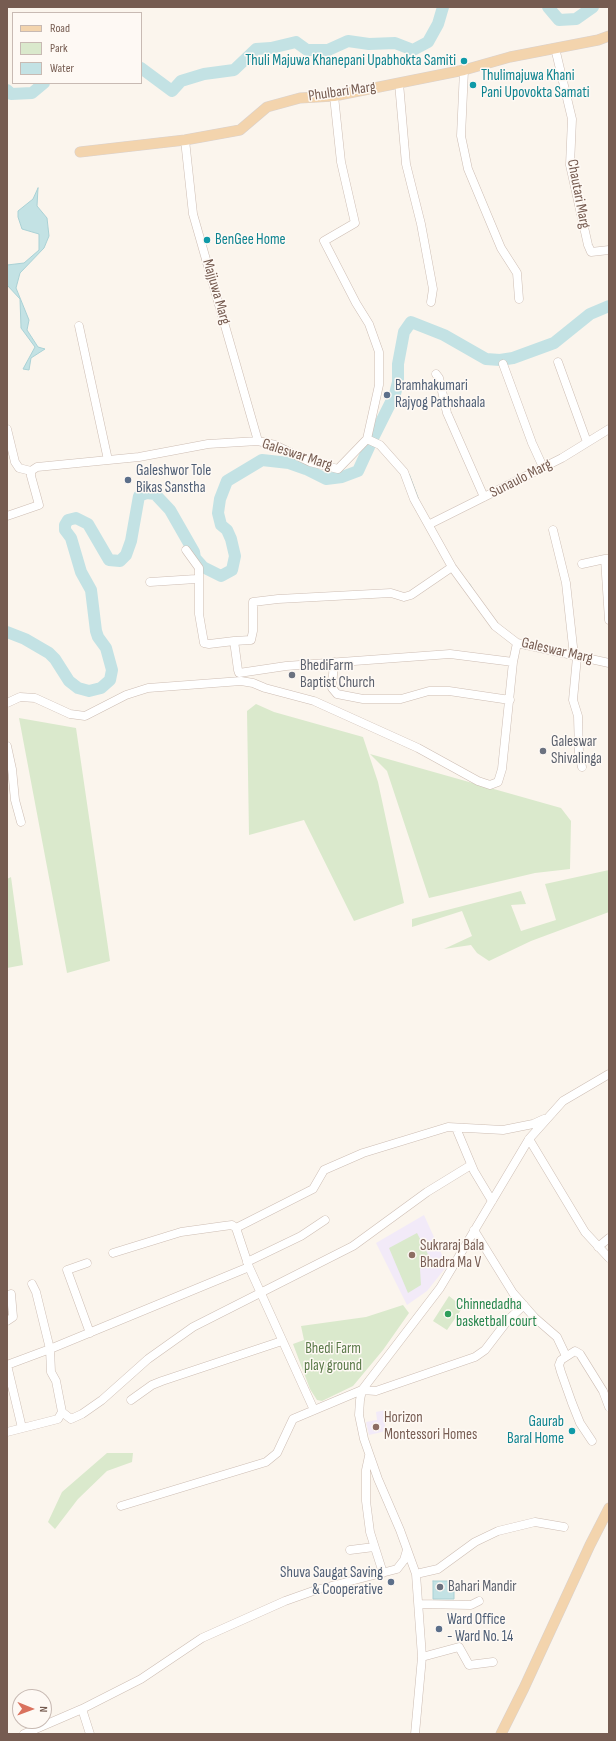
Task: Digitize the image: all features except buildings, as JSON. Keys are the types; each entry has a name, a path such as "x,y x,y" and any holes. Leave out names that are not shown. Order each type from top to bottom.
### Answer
{"main road":[{"name":"Phulbari Marg","path":"80,152 185,140 240,130 267,107 300,98 334,96 464,70 510,57 598,40 609,36"},
{"path":"501,1734 609,1508"}],"street":[{"name":"Chautari Marg","path":"555,48 572,119 570,165 588,245 591,252 609,250"},
{"path":"464,70 461,136 468,169 501,248 517,273 519,299"},
{"path":"399,83 406,164 421,224 433,289 431,302"},
{"path":"334,96 341,162 355,223 324,241 356,303 369,324 379,352 379,385 367,439"},
{"name":"Majjuwa Marg","path":"185,140 194,214 258,441"},
{"path":"79,326 108,460"},
{"path":"558,362 587,442"},
{"path":"503,364 532,443 543,467"},
{"path":"436,374 439,378 447,412 484,497"},
{"path":"7,429 15,462 19,468 32,471 39,505 7,516"},
{"name":"Sunaulo Marg","path":"430,524 543,467 609,429"},
{"name":"Galeswar Marg","path":"32,471 37,467 139,457 208,444 258,441 275,445 310,462 338,470 367,439 380,445 404,472 414,499 430,524 452,566 495,626 517,643 575,657 609,663"},
{"path":"553,530 566,583 575,657 573,700 578,716 579,753 582,767"},
{"path":"186,550 200,568 199,614 204,643 209,644 251,640 254,631 253,602 256,601 383,593 391,593 404,597 411,595 452,566"},
{"path":"582,564 607,559 609,620"},
{"path":"150,582 196,579 199,577"},
{"path":"234,641 239,673 286,666 450,654 513,662"},
{"path":"7,703 20,697 35,698 70,714 85,716 126,694 148,688 241,681 253,683 314,701 424,751 478,781 490,785 498,782 502,769 513,662 517,643"},
{"path":"334,662 332,688 337,694 363,699 401,699 429,691 449,691 510,700"},
{"path":"7,746 12,769 15,800 22,822"},
{"path":"415,1734 422,1657 420,1604 416,1574 369,1455 359,1415 362,1390 440,1288 529,1139 563,1101 609,1074"},
{"path":"236,1228 313,1189 324,1170 363,1153 448,1128 503,1130 532,1124 547,1118"},
{"path":"456,1128 471,1165 492,1201"},
{"path":"529,1139 585,1232 609,1258"},
{"path":"62,1412 71,1419 82,1414 102,1400 148,1359 193,1327 353,1246 427,1192 471,1165"},
{"path":"22,1428 7,1365 50,1349 248,1265 301,1236 325,1220"},
{"path":"113,1253 181,1232 232,1225 236,1228 248,1265 314,1410"},
{"path":"474,1230 513,1293 557,1337 566,1356"},
{"path":"598,1247 609,1238"},
{"path":"87,1263 67,1270 90,1332"},
{"path":"7,1432 58,1419 62,1412 56,1381 52,1372 50,1349 36,1292 32,1284"},
{"path":"7,1321 13,1317 11,1294"},
{"path":"121,1506 266,1462 277,1453 293,1419 362,1390 376,1391 475,1356 485,1350 508,1320 524,1305"},
{"path":"131,1400 152,1385 162,1381 282,1341"},
{"path":"592,1441 580,1422 561,1372 559,1365 561,1360 576,1351 580,1354 603,1391 609,1407"},
{"path":"369,1455 366,1470 366,1501 370,1532 383,1573"},
{"path":"416,1574 438,1569 475,1542 498,1531 535,1522 564,1527"},
{"path":"350,1550 374,1547"},
{"path":"24,1734 82,1709 141,1679 202,1638 285,1601 316,1590 397,1569 404,1560 407,1550"},
{"path":"420,1604 470,1605 479,1601"},
{"path":"422,1657 459,1647 469,1665 493,1662"},
{"path":"82,1709 90,1734"}],"shaded area":[{"name":"Sukraraj Bala Bhadra Ma V","path":"424,1215 447,1266 427,1291 407,1305 376,1243"},
{"name":"Horizon Montessori Homes","path":"385,1410 388,1419 384,1420 386,1431 369,1435 366,1422 377,1420 376,1412"}],"green space":[{"path":"256,704 274,712 363,737 378,782 404,903 354,921 304,820 249,835 247,711"},
{"path":"19,718 76,728 110,961 67,973"},
{"path":"370,754 561,808 571,821 570,869 535,873 429,898 387,771"},
{"path":"609,870 609,912 531,941 489,961 477,953 471,945 444,949 472,936 462,911 412,927 412,919 521,891 526,904 511,905 521,931 556,920 545,884"},
{"path":"11,877 23,965 7,968 7,879"},
{"path":"417,1233 432,1262 426,1263 420,1269 421,1285 408,1293 389,1248"},
{"name":"Chinnedadha basketball court","path":"449,1296 463,1307 447,1330 433,1321"},
{"name":"Bhedi Farm play ground","path":"403,1305 409,1313 383,1350 353,1386 322,1401 317,1400 310,1389 293,1344 304,1340 301,1326 366,1317"},
{"path":"107,1453 133,1453 132,1462 107,1471 78,1499 55,1529 48,1522 62,1492"}],"water":[{"path":"38,188 37,206 47,218 49,236 44,248 20,273 16,288 29,320 27,330 38,347 45,349 31,358 29,370 23,369 35,347 21,328 20,299 7,285 7,265 24,263 39,250 39,234 22,229 18,217 18,211 33,199"},
{"path":"433,1581 454,1581 454,1599 433,1599"}],"waterway":[{"path":"142,69 172,91 181,81 204,74 234,70 256,49 271,48 296,42 307,50 328,50 348,41 369,44 395,43 413,50 428,42 438,24 443,7"},
{"path":"548,7 559,20 576,19 593,7"},
{"path":"7,90 11,94 32,93 43,84"},
{"path":"373,438 395,394 398,382 398,364 404,332 411,322 444,335 486,359 500,360 513,358 554,343 590,314 609,306"},
{"path":"7,632 25,639 49,653 55,659 69,681 78,688 89,691 101,688 110,680 112,670 106,648 98,637 96,631 91,590 81,572 71,538 65,530 65,525 68,520 76,518 88,524 109,560 120,561 126,555 131,541 139,496 147,493 155,494 170,510 194,552 195,558 203,567 221,576 232,570 235,556 231,539 227,530 221,525 218,513 220,499 227,481 262,460 289,463 306,469 326,479 342,477 358,471 369,447"},
{"path":"409,475 418,499"},
{"path":"469,584 474,592"}],"place":[{"name":"Thuli Majuwa Khanepani Upabhokta Samiti","path":"464,61"},
{"name":"Thulimajuwa Khani Pani Upovokta Samati","path":"473,85"},
{"name":"BenGee Home","path":"207,240"},
{"name":"Bramhakumari Rajyog Pathshaala","path":"387,395"},
{"name":"Galeshwor Tole Bikas Sanstha","path":"128,480"},
{"name":"BhediFarm Baptist Church","path":"292,675"},
{"name":"Galeswar Shivalinga","path":"543,751"},
{"name":"Sukraraj Bala Bhadra Ma V","path":"412,1255"},
{"name":"Chinnedadha basketball court","path":"448,1314"},
{"name":"Horizon Montessori Homes","path":"376,1427"},
{"name":"Gaurab Baral Home","path":"572,1431"},
{"name":"Shuva Saugat Saving & Cooperative","path":"391,1582"},
{"name":"Bahari Mandir","path":"440,1587"},
{"name":"Ward Office - Ward No. 14","path":"439,1629"}]}
